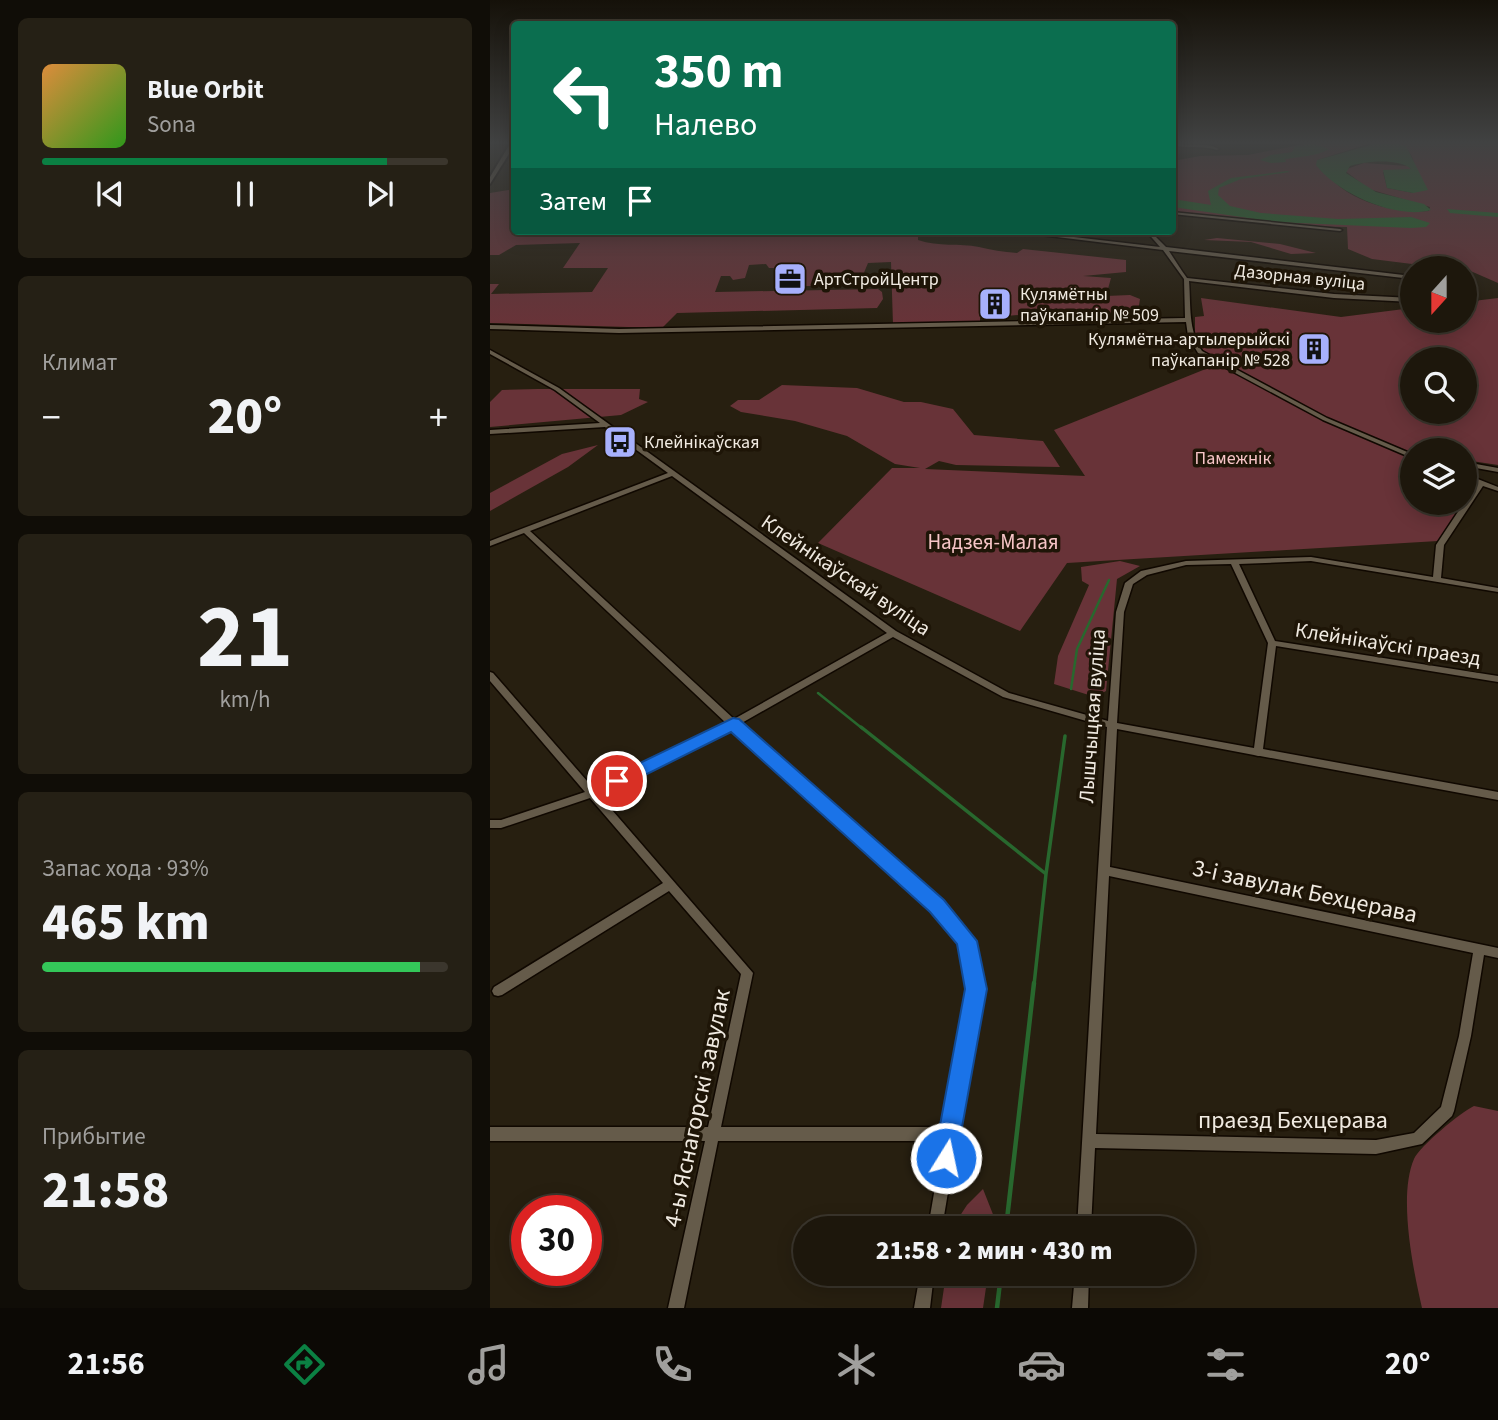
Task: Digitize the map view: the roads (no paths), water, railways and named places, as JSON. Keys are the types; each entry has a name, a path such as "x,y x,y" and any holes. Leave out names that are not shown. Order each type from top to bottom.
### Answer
{"street":[{"path":"1176,213 1340,230"},
{"path":"1043,235 1400,276"},
{"path":"1151,235 1167,250 1178,273 1185,279 1191,341 1208,358 1325,419 1400,451"},
{"name":"Дазорная вуліца","path":"1185,279 1334,296 1400,299"},
{"path":"490,327 521,330 644,331 1188,320"},
{"name":"Клейнікаўскай вуліца","path":"490,352 547,383 893,633 1006,695 1112,725 1498,796"},
{"path":"490,432 606,425"},
{"path":"1477,466 1498,470"},
{"path":"490,544 671,474"},
{"path":"1477,481 1498,489"},
{"path":"1437,579 1440,545 1481,483"},
{"path":"525,530 733,724 937,906 967,941 976,989 936,1216"},
{"name":"Лышчыцкая вуліца","path":"1085,1216 1112,725 1121,612 1129,583 1144,573 1161,567 1311,559 1498,590"},
{"path":"1234,562 1272,643 1258,753"},
{"path":"490,824 501,824 594,793 733,724 893,633"},
{"name":"Клейнікаўскі праезд","path":"1272,643 1498,679"},
{"name":"4-ы Яснагорскі завулак","path":"490,676 747,973 676,1308"},
{"name":"3-і завулак Бехцерава","path":"1103,870 1498,953"},
{"path":"498,991 671,884"},
{"name":"праезд Бехцерава","path":"1089,1141 1376,1147 1417,1139 1447,1111 1465,1036 1479,949"},
{"path":"490,1134 950,1134"},
{"path":"922,1308 925,1286"},
{"path":"1080,1308 1081,1286"}],"waterway":[{"path":"1450,211 1498,215"},
{"path":"1071,689 1077,649 1109,580"},
{"path":"818,693 863,729"},
{"path":"861,727 1046,874"},
{"path":"1046,874 1065,736"},
{"path":"1034,985 1046,874"},
{"path":"1007,1216 1034,983"},
{"path":"997,1308 1000,1286"}],"place":[{"name":"АртСтройЦентр","path":"790,279"},
{"name":"Кулямётны паўкапанір № 509","path":"995,304"},
{"name":"Кулямётна-артылерыйскі паўкапанір № 528","path":"1314,349"},
{"name":"Клейнікаўская","path":"620,442"}],"park label":[{"name":"Памежнік","path":"1233,458"},
{"name":"Надзея-Малая","path":"993,542"}]}
